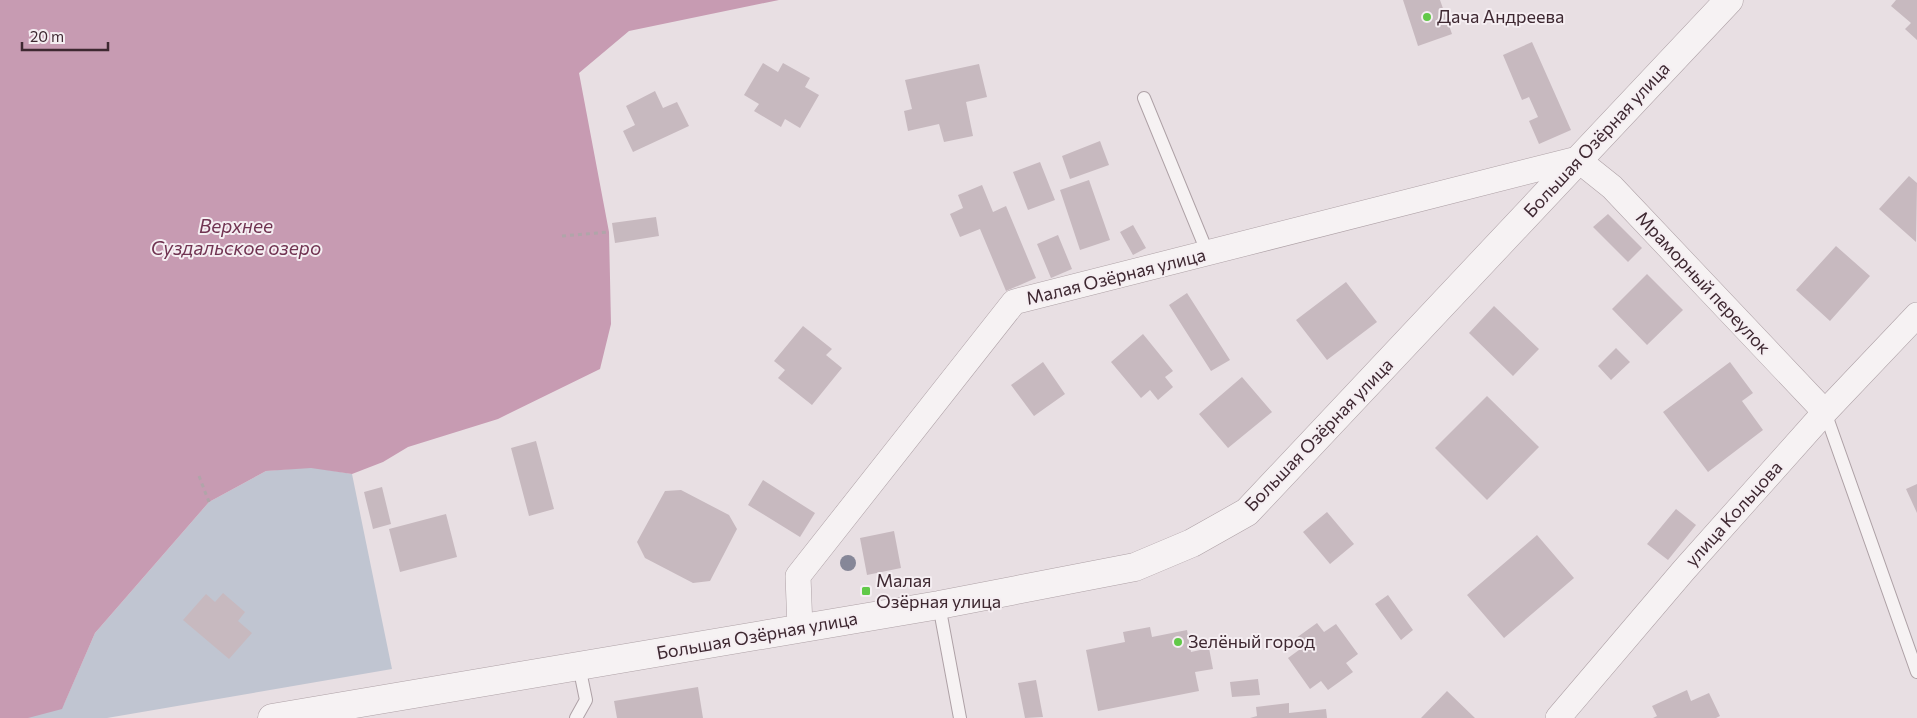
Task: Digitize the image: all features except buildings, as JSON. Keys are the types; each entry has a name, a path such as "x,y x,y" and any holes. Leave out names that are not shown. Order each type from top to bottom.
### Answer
{"street":[{"name":"Большая Озёрная улица","path":"272,718 940,604 1135,567 1192,543 1247,512 1577,159 1729,0"},
{"name":"Малая Озёрная улица","path":"800,628 798,576 1014,302 1577,159"},
{"name":"Мраморный переулок","path":"1577,159 1612,187 1825,412"},
{"name":"улица Кольцова","path":"1558,718 1684,570 1825,412 1917,315"}],"lane":[{"path":"1144,98 1208,254"},
{"path":"1825,412 1917,672"},
{"path":"940,604 960,718"},
{"path":"576,718 586,700 579,666"}],"path":[{"path":"562,236 609,232"},
{"path":"199,476 209,502"}],"shaded area":[{"path":"311,467 352,474 392,669 107,718 19,718 64,704 95,633 209,502 266,471"}],"water":[{"name":"Верхнее Суздальское озеро","path":"0,0 779,0 629,31 579,73 609,232 611,324 600,369 498,419 408,447 383,462 352,474 311,468 266,471 209,502 95,633 62,709 28,718 0,718"}],"place":[{"name":"Дача Андреева","path":"1427,17"},
{"name":"Малая Озёрная улица","path":"866,591"},
{"name":"Зелёный город","path":"1178,642"}]}
